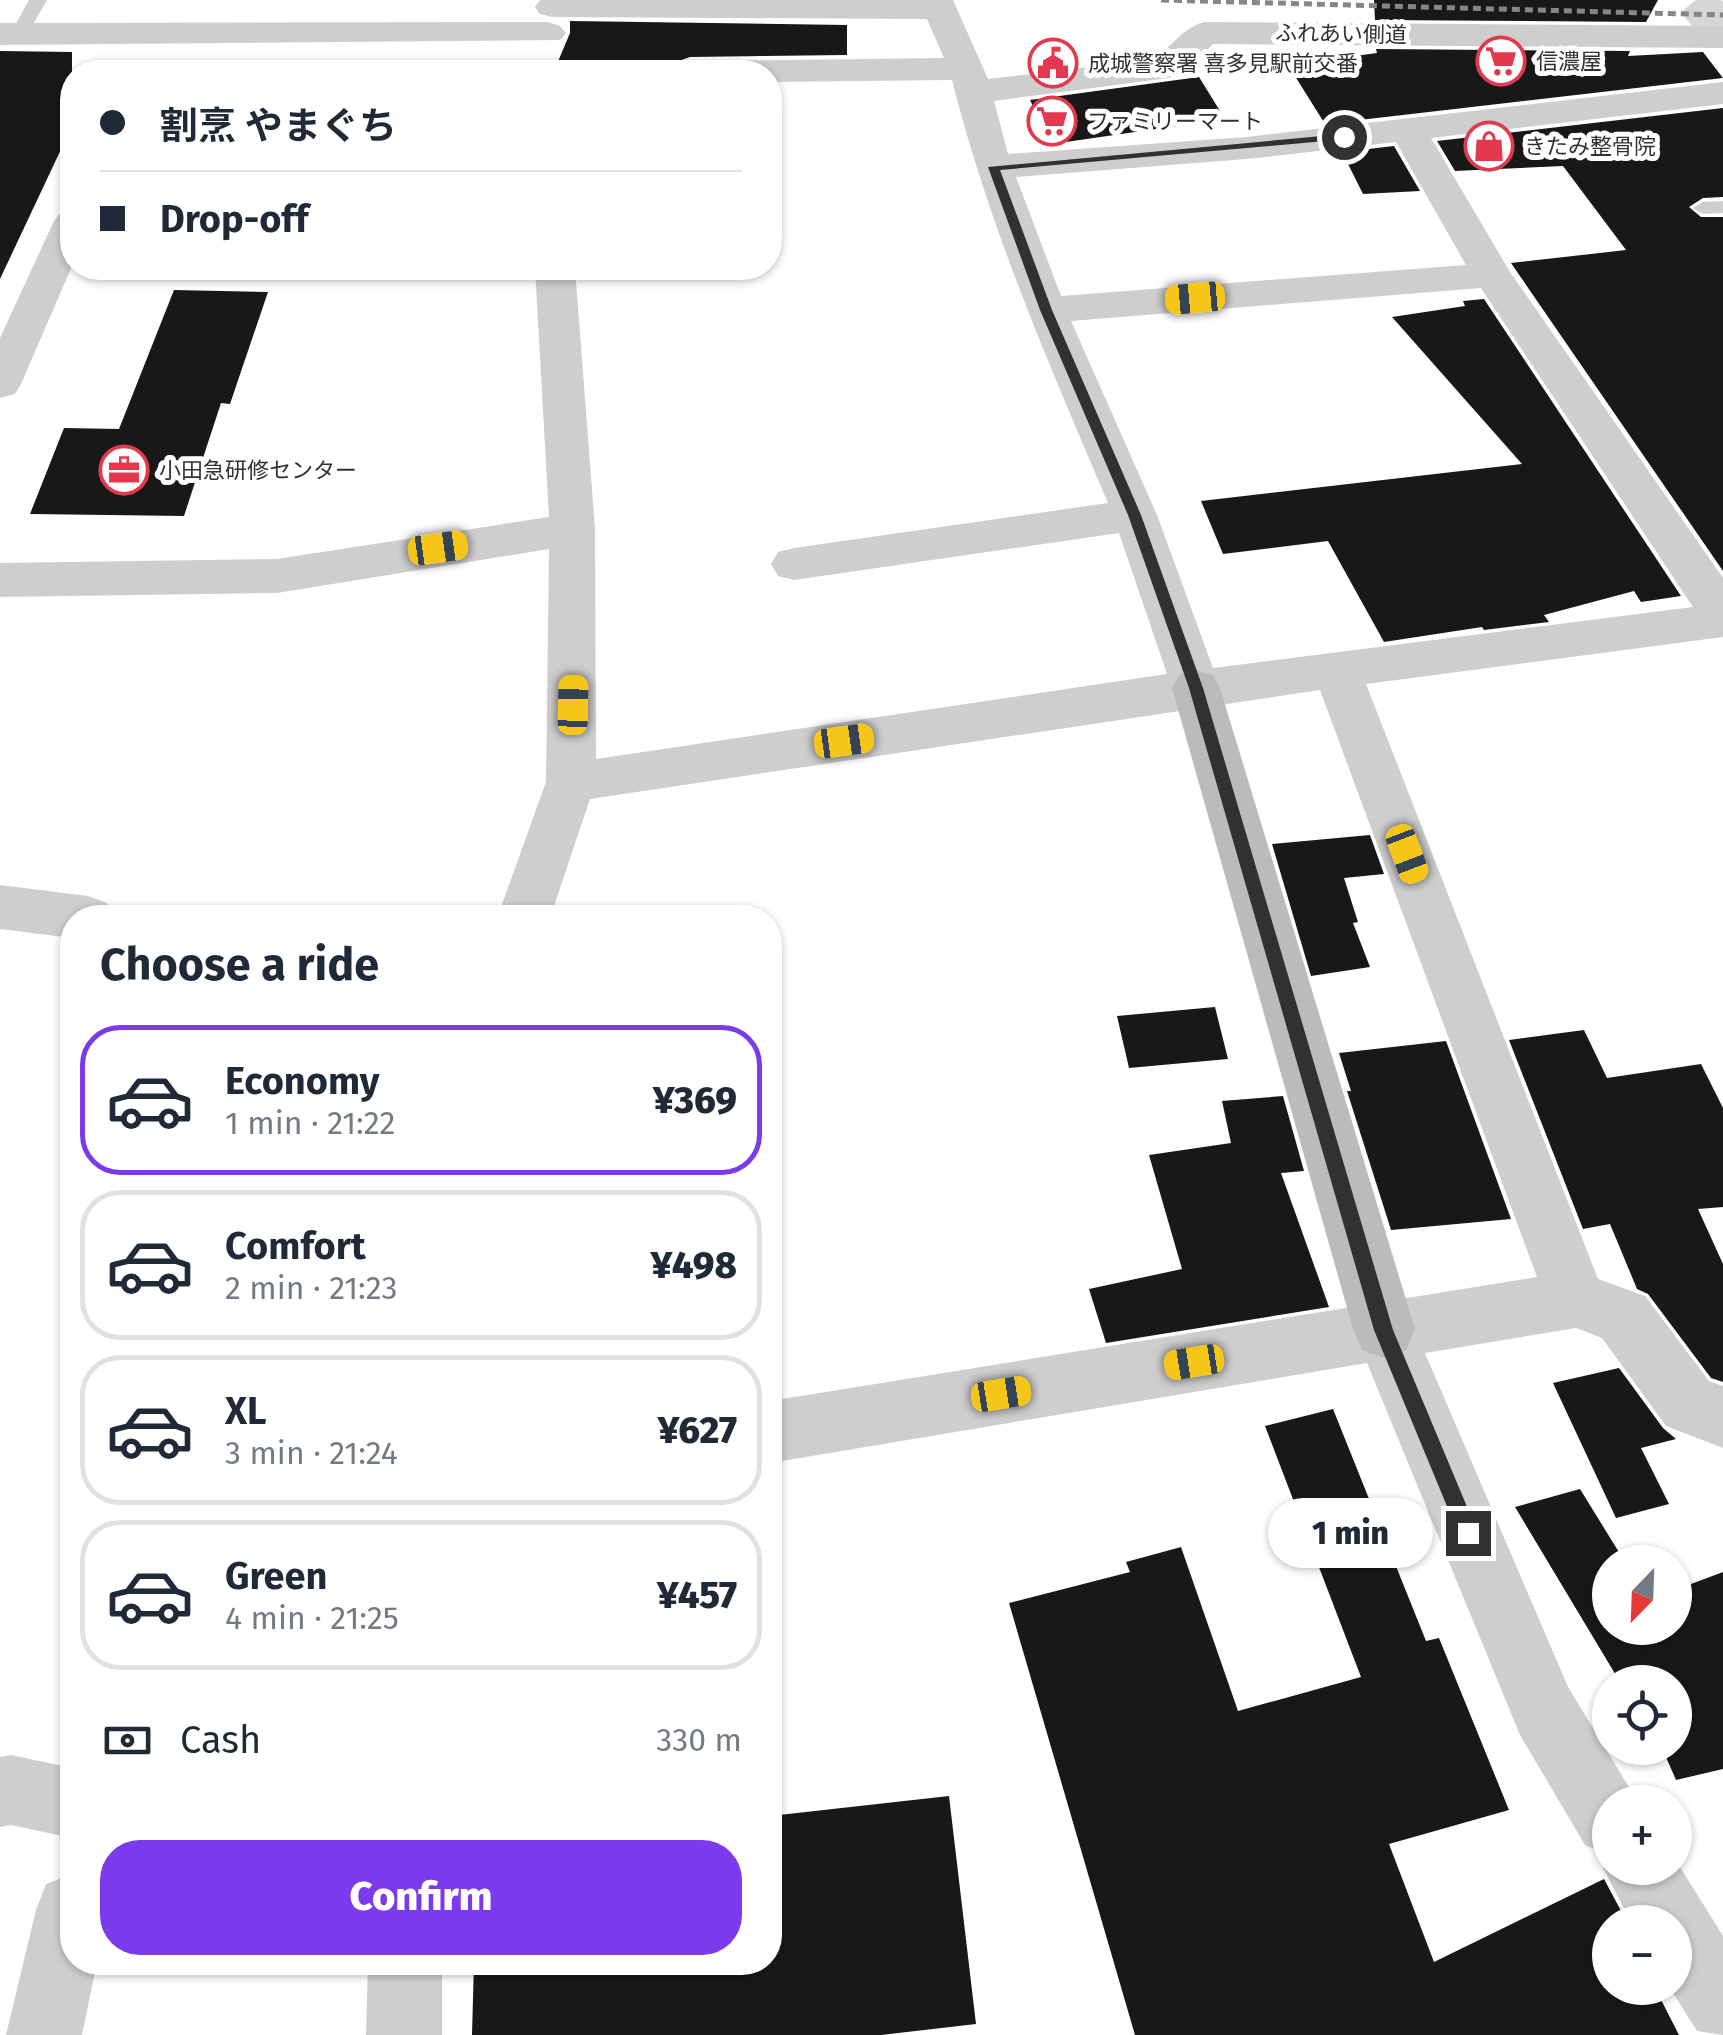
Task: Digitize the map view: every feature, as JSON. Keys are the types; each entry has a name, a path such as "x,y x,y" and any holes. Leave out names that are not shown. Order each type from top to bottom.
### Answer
{"street":[{"path":"144,60 170,0"},
{"path":"10,34 154,34 551,13 937,4 970,80 994,167 1046,310 1135,515 1196,688 1384,1330 1544,1711 1592,1790"},
{"path":"546,60 551,13"},
{"name":"ふれあい側道","path":"782,75 970,80 1156,70 1175,62 1204,33 1723,37"},
{"path":"994,167 1247,148 1723,92"},
{"path":"571,782 1196,688 1723,617 1492,275 1408,130"},
{"path":"0,384 60,249"},
{"path":"1046,310 1492,275"},
{"path":"528,905 571,782 572,529 556,280"},
{"path":"794,564 1135,515"},
{"path":"0,580 277,576 572,529"},
{"path":"1336,669 1576,1300"},
{"path":"0,906 60,914"},
{"path":"782,1430 1576,1300 1623,1317 1688,1404 1723,1417"},
{"path":"0,1792 11,1790 60,1800"},
{"path":"1692,1954 1723,2005"},
{"path":"44,2035 60,1964"},
{"path":"404,2035 405,1975"}],"lane":[{"path":"10,34 38,0"}],"building":[{"path":"1374,0 1658,0 1646,22 1375,20"},
{"path":"570,21 847,25 847,55 559,60 570,33"},
{"path":"1376,49 1630,51 1628,56 1703,52 1723,78 1325,124 1288,65 1377,53"},
{"path":"0,51 72,52 72,60 60,60 60,152 0,279"},
{"path":"1199,77 1225,119 1052,144 1030,100"},
{"path":"1723,108 1723,197 1703,198 1689,207 1701,217 1723,217 1723,571 1511,263 1626,250 1563,166 1455,171 1437,141"},
{"path":"1394,146 1420,191 1363,194 1342,152"},
{"path":"174,290 268,292 230,404 221,403 184,516 30,514 64,428 119,429"},
{"path":"1484,299 1681,596 1641,602 1634,591 1544,615 1549,622 1484,630 1482,627 1384,642 1328,541 1223,554 1201,501 1522,464 1392,317 1465,306 1463,301"},
{"path":"1370,835 1384,874 1344,878 1358,922 1353,923 1370,967 1311,976 1272,844"},
{"path":"1215,1007 1228,1059 1129,1068 1117,1016"},
{"path":"1584,1030 1607,1078 1701,1064 1723,1108 1723,1207 1698,1209 1723,1264 1723,1382 1711,1378 1648,1294 1637,1289 1610,1224 1583,1229 1509,1040"},
{"path":"1446,1041 1511,1219 1391,1230 1347,1091 1351,1091 1339,1053"},
{"path":"1283,1096 1304,1171 1281,1173 1329,1307 1106,1343 1089,1289 1182,1269 1149,1155 1231,1143 1222,1101"},
{"path":"1619,1368 1663,1428 1676,1439 1641,1448 1669,1504 1616,1518 1553,1383"},
{"path":"1333,1409 1426,1641 1439,1638 1509,1810 1389,1844 1434,1962 1592,1885 1607,1885 1618,1905 1592,1905 1592,2005 1664,2005 1679,2035 1135,2035 1009,1603 1130,1572 1126,1562 1181,1547 1238,1711 1361,1677 1265,1426"},
{"path":"1580,1489 1615,1545 1592,1545 1592,1635 1515,1507"},
{"path":"1723,1572 1723,1769 1676,1780 1669,1765 1692,1765 1692,1665 1610,1665 1598,1645 1692,1645 1692,1584"},
{"path":"949,1796 976,2024 881,2035 472,2035 474,1975 782,1975 782,1815"}],"tunnel":[{"path":"1696,0 1723,33"}],"railway":[{"path":"1161,0 1723,15"}],"place":[{"name":"信濃屋","path":"1501,61"},
{"name":"成城警察署 喜多見駅前交番","path":"1053,63"},
{"name":"ファミリーマート","path":"1052,121"},
{"name":"きたみ整骨院","path":"1489,146"},
{"name":"小田急研修センター","path":"124,470"}],"route":[{"path":"1344,137 994,167 1046,310 1135,515 1196,688 1392,1355 1468,1533"}]}
